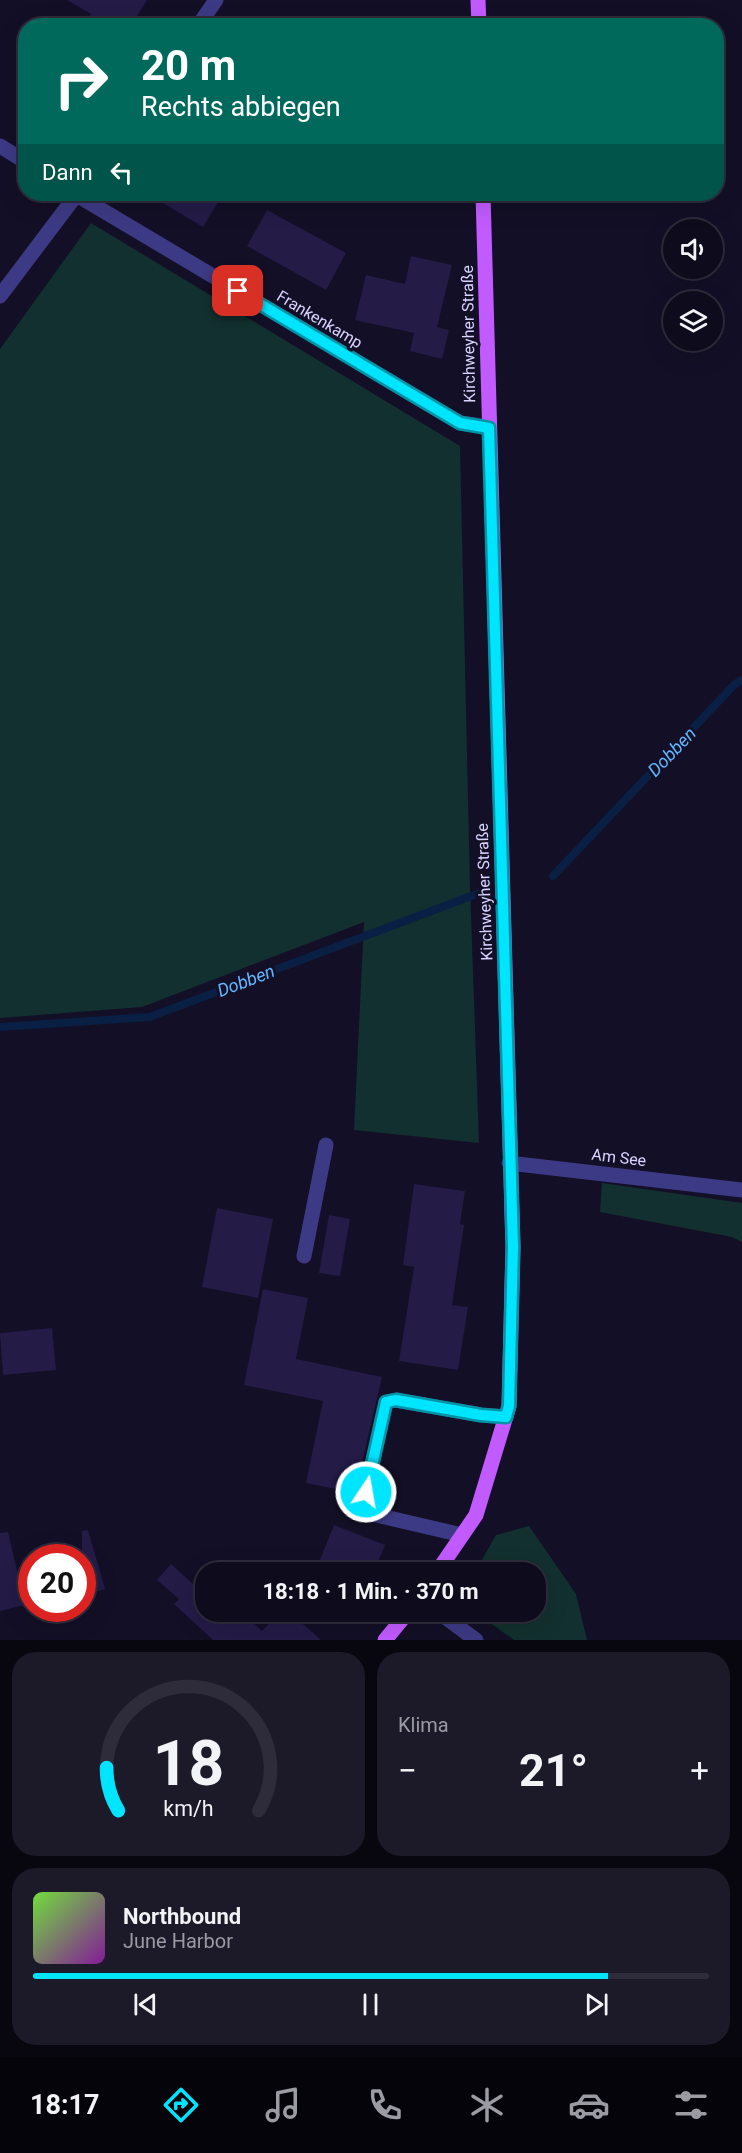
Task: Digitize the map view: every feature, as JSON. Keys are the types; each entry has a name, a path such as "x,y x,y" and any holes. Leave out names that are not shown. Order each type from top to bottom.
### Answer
{"main road":[{"path":"478,0 479,18"},
{"name":"Kirchweyher Straße","path":"444,1562 476,1515 509,1406 513,1247 483,201"},
{"path":"385,1640 400,1622"}],"street":[{"path":"204,18 216,0"},
{"path":"0,146 18,157"},
{"path":"0,296 71,201"},
{"name":"Frankenkamp","path":"88,201 460,423 489,428"},
{"path":"304,1256 326,1144"},
{"name":"Am See","path":"509,1163 742,1190"},
{"path":"462,1535 372,1514 363,1504 386,1402 396,1400 481,1415 506,1417"},
{"path":"452,1622 476,1640"}],"green space":[{"path":"91,223 460,446 470,886 479,1143 354,1130 364,922 142,1007 0,1018 0,349"},
{"path":"602,1183 742,1203 742,1242 732,1237 600,1212"},
{"path":"529,1526 576,1594 587,1640 514,1640 489,1622 546,1622 546,1562 481,1562 496,1535"}],"building":[{"path":"67,0 147,0 136,18 89,18 91,14"},
{"path":"160,201 219,201 203,227"},
{"path":"267,210 346,253 326,290 247,246"},
{"path":"411,256 452,265 437,327 449,330 442,359 410,351 414,333 355,320 366,275 405,284"},
{"path":"414,1184 465,1191 460,1224 464,1225 452,1305 468,1307 458,1370 399,1361 414,1267 403,1265"},
{"path":"217,1208 273,1219 258,1298 202,1287"},
{"path":"329,1215 350,1219 340,1276 319,1273"},
{"path":"263,1289 308,1298 296,1359 382,1377 355,1493 306,1483 323,1401 244,1385"},
{"path":"52,1328 56,1370 3,1375 0,1333"},
{"path":"334,1525 385,1545 378,1562 319,1562"},
{"path":"88,1530 92,1544 82,1544 82,1531"},
{"path":"8,1532 18,1575 18,1607 0,1611 0,1533"},
{"path":"96,1558 105,1589 96,1592"},
{"path":"171,1564 193,1584 195,1582 195,1622 253,1622 262,1631 271,1622 301,1622 321,1640 213,1640 174,1604 179,1599 157,1580"}],"waterway":[{"name":"Dobben","path":"553,876 735,684 742,680"},
{"name":"Dobben","path":"0,1027 150,1017 482,892"}],"route":[{"path":"238,291 460,423 489,428 513,1247 509,1406 506,1417 481,1415 396,1400 386,1402 366,1492"}]}
